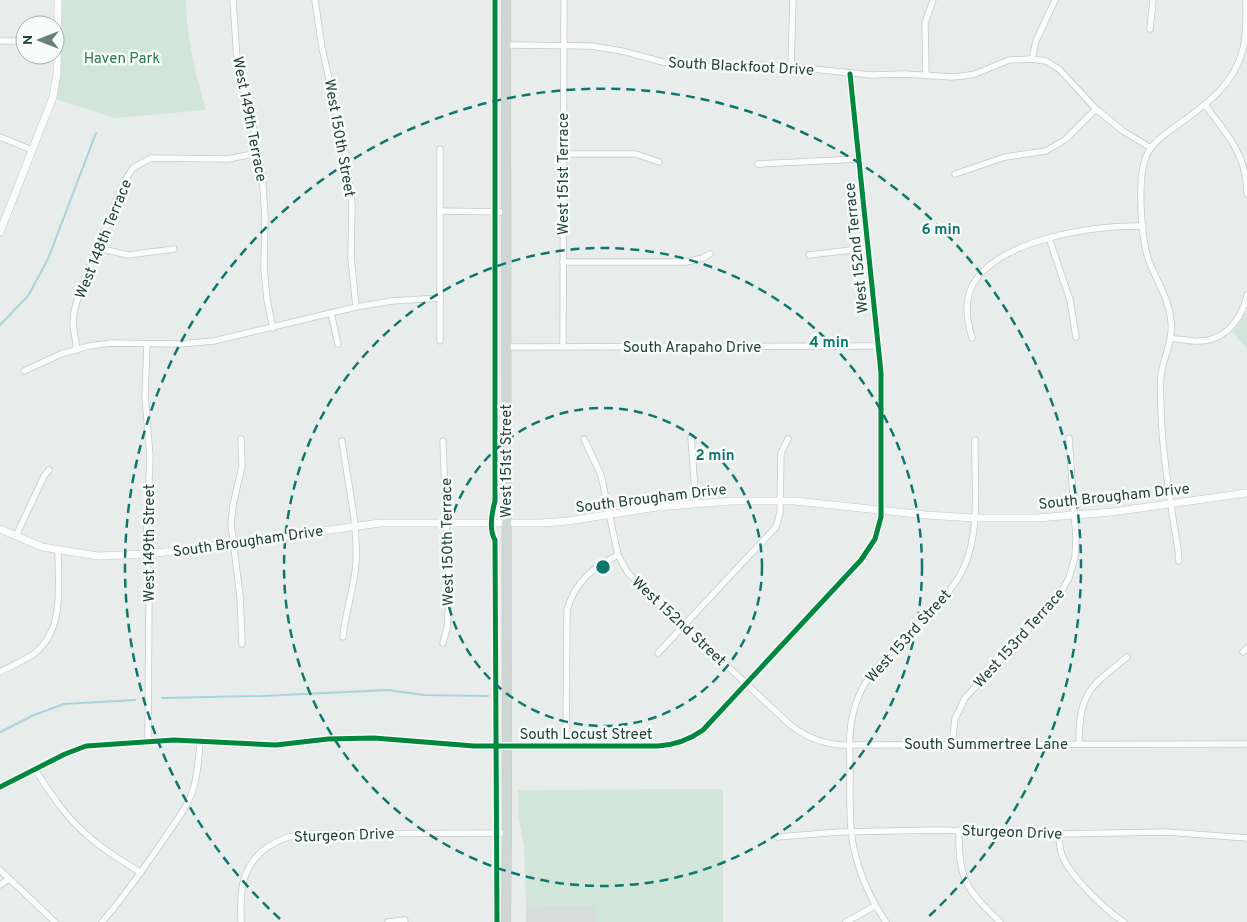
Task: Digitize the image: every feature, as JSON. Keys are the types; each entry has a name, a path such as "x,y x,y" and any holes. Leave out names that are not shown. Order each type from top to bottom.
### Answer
{"main road":[{"name":"West 151st Street","path":"506,0 506,922"}],"street":[{"path":"57,15 58,0"},
{"name":"West 149th Terrace","path":"232,0 237,60 258,153 266,218 264,268 267,300 273,328"},
{"name":"West 150th Street","path":"315,0 322,48 344,145 352,204 351,257 356,307"},
{"name":"West 151st Terrace","path":"563,347 564,0"},
{"path":"791,66 793,0"},
{"path":"926,75 925,23 933,0"},
{"path":"1032,59 1036,41 1055,0"},
{"path":"1150,29 1153,0"},
{"path":"1179,561 1163,448 1161,385 1162,370 1171,339 1172,322 1167,299 1148,259 1144,242 1142,226 1142,172 1146,155 1160,137 1205,105 1230,79 1244,48 1246,0"},
{"path":"0,41 15,41"},
{"name":"South Blackfoot Drive","path":"506,45 564,45 613,49 683,66 791,66 850,74 952,77 976,74 1009,60 1032,59 1046,61 1059,69 1096,109 1123,131 1151,148"},
{"path":"0,232 53,97 58,73 58,65"},
{"name":"West 152nd Terrace","path":"850,74 879,346 882,494 880,510"},
{"path":"1205,105 1240,154 1246,178 1247,194"},
{"path":"955,174 1005,157 1046,151 1066,139 1096,109"},
{"path":"0,137 32,150"},
{"path":"440,149 440,341"},
{"name":"West 148th Terrace","path":"77,350 72,325 80,290 124,182 133,168 151,158 228,159 258,153"},
{"path":"563,154 636,154 659,162"},
{"path":"758,164 859,158"},
{"path":"440,211 506,212"},
{"path":"972,338 967,321 970,293 978,278 993,263 1036,242 1077,231 1112,226 1142,226"},
{"path":"1050,238 1070,300 1076,337"},
{"path":"98,248 128,255 174,249"},
{"path":"809,255 868,248"},
{"path":"563,262 686,262 703,258 710,254"},
{"path":"1171,339 1178,338 1198,342 1224,333 1237,320 1247,295"},
{"path":"24,371 61,354 89,346 111,343 180,344 214,341 356,307 392,301 440,298"},
{"path":"331,313 338,344"},
{"name":"West 149th Street","path":"147,344 145,396 150,457 146,509 146,554 149,597 148,742"},
{"name":"South Arapaho Drive","path":"506,347 879,346"},
{"path":"691,438 696,503"},
{"name":"West 153rd Terrace","path":"952,744 956,719 965,698 1057,599 1066,586 1075,557 1075,516 1069,438"},
{"path":"241,439 242,466 233,505 231,524 240,596 242,644"},
{"name":"West 152nd Street","path":"584,439 601,475 618,555 628,572 746,684"},
{"path":"658,653 772,532 778,521 781,453 788,439"},
{"name":"West 153rd Street","path":"886,922 868,892 859,865 852,832 850,745 853,714 857,699 864,685 876,669 955,583 968,559 974,518 974,440"},
{"path":"342,442 356,547 355,577 346,614 343,637"},
{"name":"West 150th Terrace","path":"443,442 449,612 443,643"},
{"path":"16,536 44,476 49,470"},
{"name":"South Brougham Drive","path":"0,529 36,545 98,556 146,554 354,526 404,522 551,522 696,503 732,501 780,501 827,504 974,518 1075,516 1247,493"},
{"name":"South Locust Street","path":"0,787 65,754 86,746 200,741 276,745 328,739 374,738 445,745 507,747 658,746 678,743 692,738 703,730 868,551 880,525 880,510"},
{"path":"0,672 40,649 52,632 57,614 58,550"},
{"path":"566,746 567,610 574,590 585,575 618,555"},
{"path":"1079,744 1080,716 1088,694 1100,680 1127,657"},
{"name":"South Summertree Lane","path":"746,684 794,729 805,736 829,744 1247,744"},
{"path":"102,922 117,906 184,810 192,792 199,763 200,741"},
{"path":"35,769 74,823 103,848 141,873"},
{"path":"959,830 959,862 966,883 978,900 1000,922"},
{"name":"Sturgeon Drive","path":"777,837 852,832 959,830 1058,834 1166,832 1247,838"},
{"name":"Sturgeon Drive","path":"241,922 242,889 249,868 262,851 285,837 310,834 507,833"},
{"path":"1058,834 1062,854 1068,868 1114,915 1124,922"},
{"path":"0,870 54,922"},
{"path":"0,885 9,879"},
{"path":"846,922 875,906"},
{"path":"388,922 405,920"}],"shaded area":[{"path":"526,905 596,906 596,922 526,922"}],"green space":[{"name":"Haven Park","path":"61,0 186,0 186,14 195,70 206,110 115,118 56,99 61,65 65,65 65,15 61,15"},
{"path":"1247,312 1247,349 1233,332"},
{"path":"723,789 723,922 596,922 595,906 526,905 524,846 518,816 518,790"}],"waterway":[{"path":"0,325 28,296 48,259 96,133"},
{"path":"162,698 262,696 388,690 424,695 488,696"},
{"path":"0,732 34,715 64,704 135,700"}],"cycle path":[{"path":"495,0 495,501 492,526 495,540 497,922"},
{"path":"0,787 65,754 86,746 174,740 276,745 328,739 374,738 474,746 658,746 682,741 703,730 861,560 875,539 881,517 881,373 850,74"}]}
